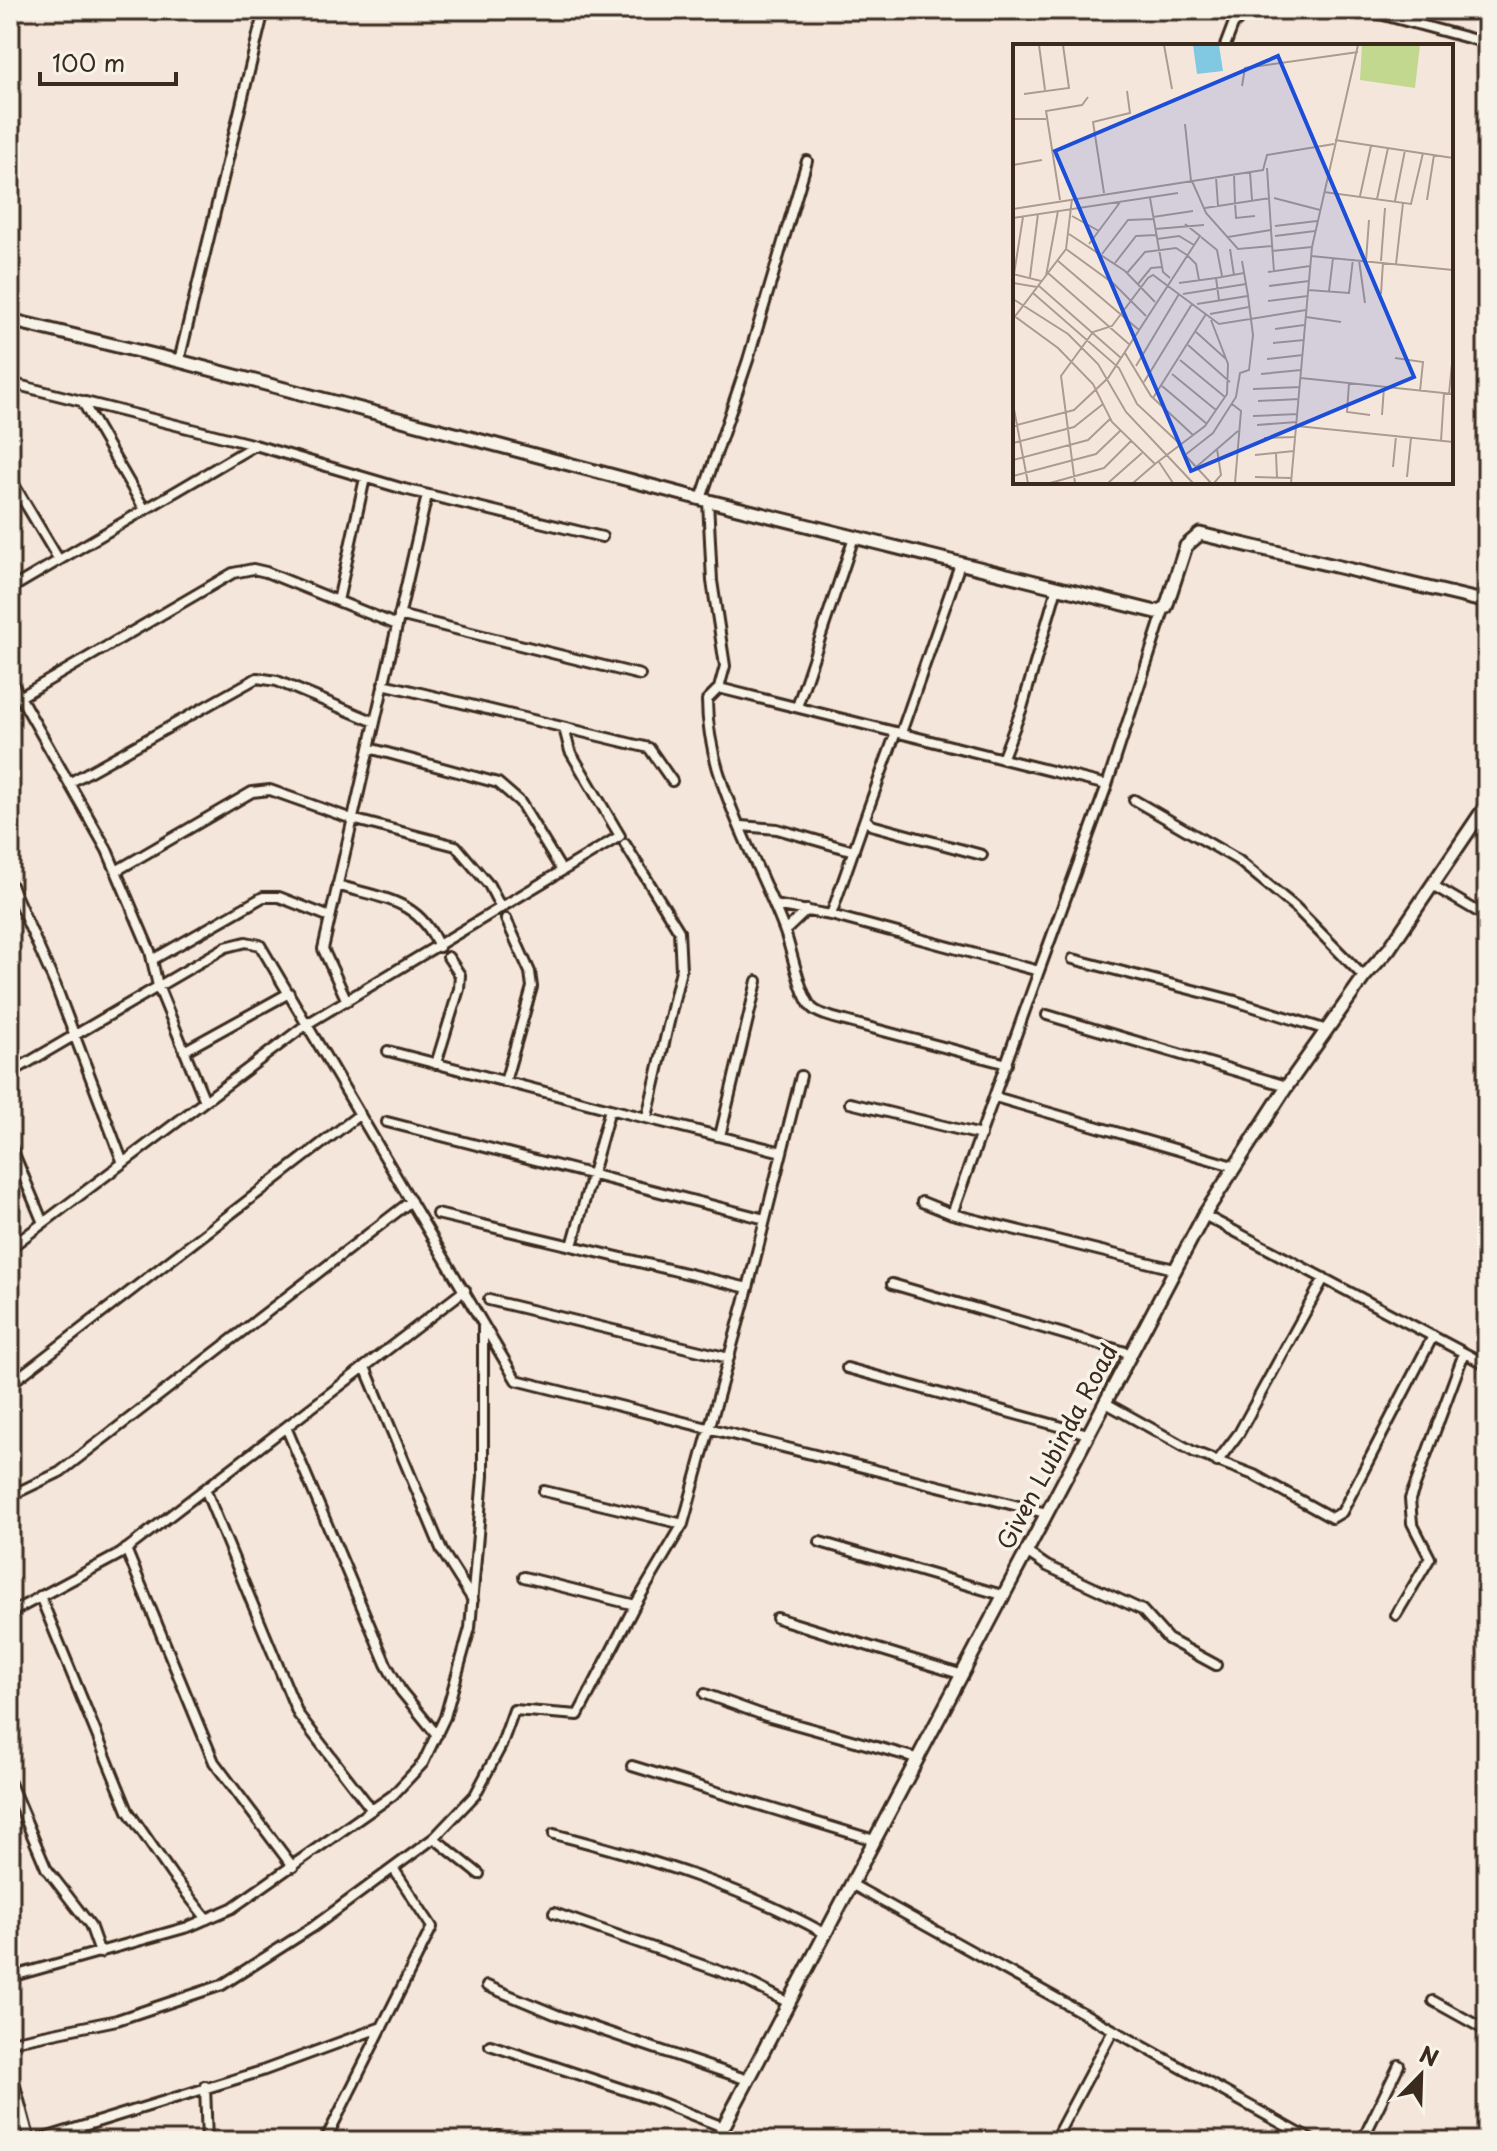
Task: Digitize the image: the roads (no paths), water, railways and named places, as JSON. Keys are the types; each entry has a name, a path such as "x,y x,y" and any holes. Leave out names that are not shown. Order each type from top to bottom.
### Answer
{"street":[{"path":"179,361 264,10"},
{"path":"1226,44 1233,25 1248,10"},
{"path":"1365,10 1487,43"},
{"path":"807,161 705,500 712,581 722,642 721,683 707,700 707,717 720,775 785,931 813,1010 1007,1064"},
{"path":"10,320 179,361 705,500 1161,613"},
{"path":"10,383 255,445 427,495 602,537"},
{"path":"82,401 145,510"},
{"path":"10,589 255,445"},
{"path":"10,478 59,560"},
{"path":"338,601 365,478"},
{"path":"347,1001 323,949 427,495"},
{"path":"952,1214 1107,785 1161,613 1186,546 1200,534 1487,602"},
{"path":"797,707 854,537"},
{"path":"831,915 960,564"},
{"path":"20,697 233,573 253,569 397,625"},
{"path":"1003,757 1022,708 1057,588"},
{"path":"399,615 640,675"},
{"path":"69,783 244,682 257,678 277,681 375,722"},
{"path":"10,679 116,871 205,1101"},
{"path":"721,683 730,691 1107,785"},
{"path":"383,684 649,748 672,781"},
{"path":"10,1248 307,1024 620,836 570,751 564,728"},
{"path":"369,748 498,783 520,802 562,871"},
{"path":"116,871 262,789 352,819 456,846 489,885 501,908"},
{"path":"1134,800 1238,860 1295,907 1364,977"},
{"name":"Given Lubinda Road","path":"716,2141 1204,1215 1287,1086 1364,977 1434,886 1487,804"},
{"path":"865,818 871,825 982,855"},
{"path":"742,826 777,829 854,851"},
{"path":"625,844 679,931 682,954 647,1117"},
{"path":"10,883 75,1035 123,1163"},
{"path":"337,885 414,908 430,925 439,947"},
{"path":"1434,886 1487,917"},
{"path":"152,960 263,897 279,897 330,917"},
{"path":"774,905 831,915 1039,971"},
{"path":"785,931 807,910"},
{"path":"505,1082 532,987 530,972 506,919"},
{"path":"10,1073 226,947 246,942 260,945 516,1380 1046,1513"},
{"path":"436,1064 459,989 460,975 448,957"},
{"path":"1073,959 1244,1003 1327,1030"},
{"path":"720,1136 757,981"},
{"path":"184,1051 289,993"},
{"path":"1047,1015 1287,1086"},
{"path":"388,1051 782,1152"},
{"path":"10,2042 117,2020 222,1985 434,1838 475,1795 501,1746 514,1710 578,1715 635,1605 683,1524 711,1429 801,1076"},
{"path":"995,1097 1233,1166"},
{"path":"850,1103 981,1135"},
{"path":"572,1246 610,1109"},
{"path":"10,1384 360,1114"},
{"path":"387,1122 590,1177 765,1219"},
{"path":"10,1144 43,1223"},
{"path":"10,1496 60,1472 411,1201"},
{"path":"922,1202 952,1214 1174,1269"},
{"path":"437,1214 748,1288"},
{"path":"1204,1215 1487,1365"},
{"path":"1217,1462 1239,1433 1324,1278"},
{"path":"892,1284 1129,1353"},
{"path":"10,1613 126,1549 465,1290"},
{"path":"489,1300 729,1358"},
{"path":"10,1977 100,1953 232,1908 393,1795 423,1763 437,1735 470,1628 483,1476 483,1323"},
{"path":"1104,1402 1217,1462 1254,1475 1318,1513 1337,1517 1354,1492 1433,1336"},
{"path":"1396,1615 1430,1558 1412,1523 1410,1499 1464,1353"},
{"path":"365,1367 442,1551 473,1600"},
{"path":"847,1368 1088,1434"},
{"path":"286,1427 386,1664 401,1691 437,1735"},
{"path":"205,1489 298,1714 372,1810"},
{"path":"544,1491 683,1524"},
{"path":"820,1542 1002,1595"},
{"path":"126,1549 214,1762 250,1814 293,1867"},
{"path":"1025,1551 1047,1566 1142,1610 1168,1639 1216,1665"},
{"path":"524,1577 635,1605"},
{"path":"40,1596 128,1811 207,1919"},
{"path":"777,1618 960,1674"},
{"path":"705,1694 766,1716 916,1758"},
{"path":"632,1766 874,1840"},
{"path":"10,1783 46,1868 90,1925 100,1953"},
{"path":"554,1834 741,1893 826,1934"},
{"path":"434,1838 479,1874"},
{"path":"325,2141 432,1927 393,1868"},
{"path":"851,1884 1307,2139"},
{"path":"554,1913 742,1979 789,2003"},
{"path":"487,1986 557,2015 748,2080"},
{"path":"1433,2001 1487,2031"},
{"path":"10,2067 32,2141 262,2071 382,2027"},
{"path":"1054,2141 1113,2030"},
{"path":"490,2045 652,2099 723,2127"},
{"path":"1362,2141 1399,2065"},
{"path":"205,2086 207,2141"},
{"path":"498,2136 508,2141"}]}
